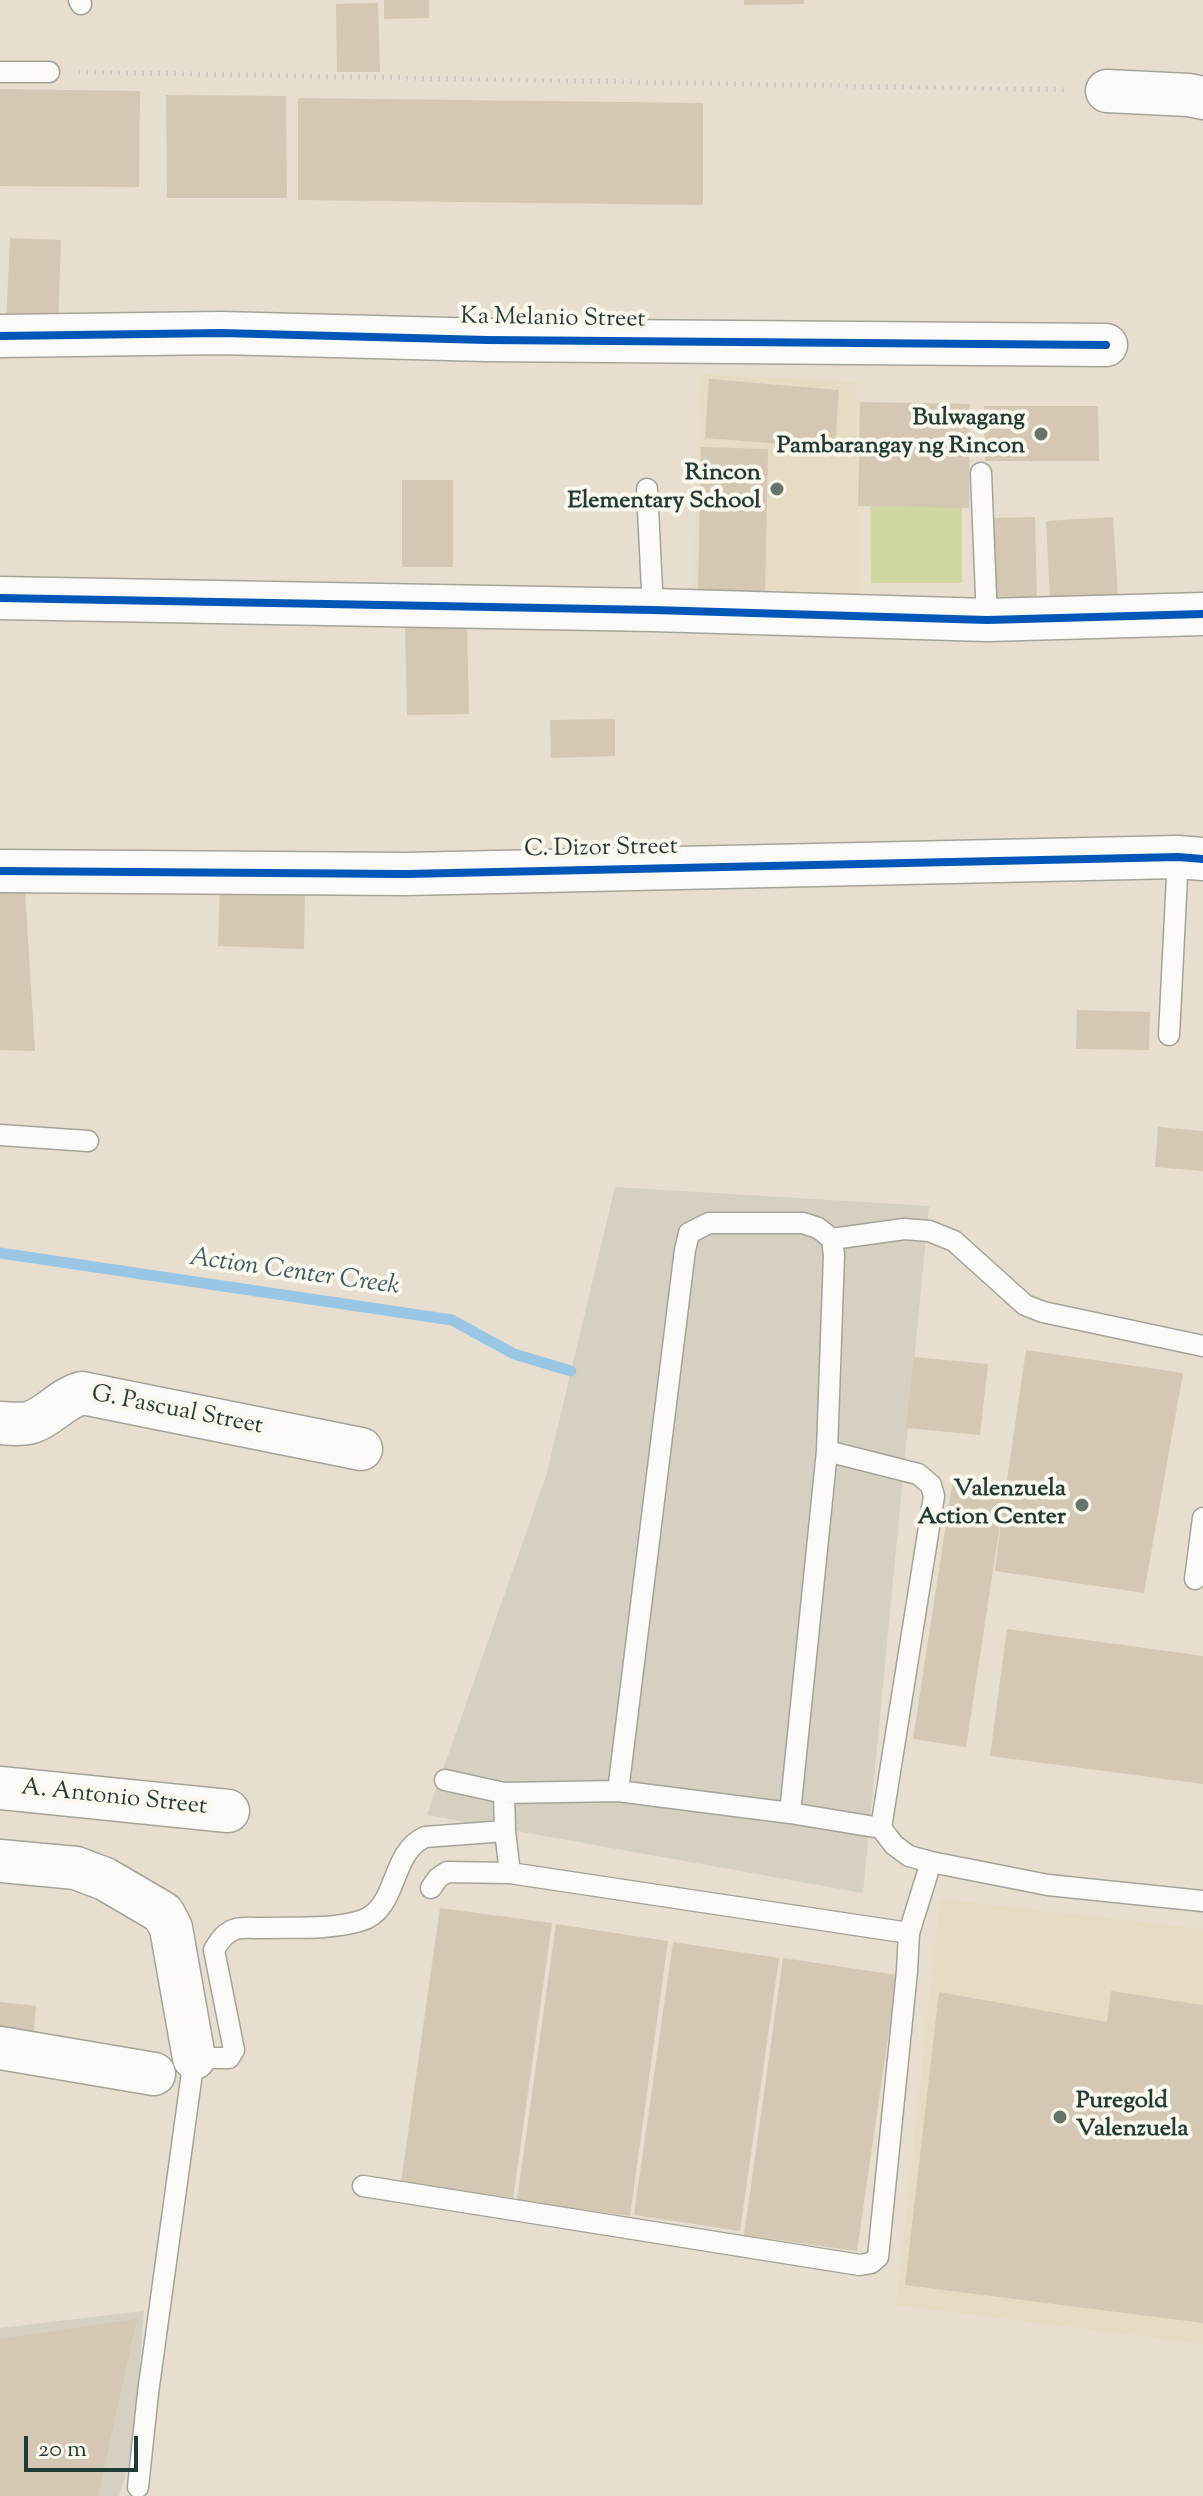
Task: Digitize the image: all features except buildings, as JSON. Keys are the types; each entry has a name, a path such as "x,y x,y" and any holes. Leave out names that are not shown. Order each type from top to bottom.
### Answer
{"street":[{"path":"1107,91 1203,98"},
{"name":"Ka Melanio Street","path":"0,336 221,333 487,340 1106,345"},
{"path":"0,598 653,610 987,620 1203,614"},
{"name":"C. Dizor Street","path":"0,871 406,874 1191,858"},
{"name":"G. Pascual Street","path":"0,1423 33,1422 67,1397 82,1393 99,1394 361,1449"},
{"name":"A. Antonio Street","path":"0,1788 228,1811"},
{"path":"0,1861 76,1868 105,1879 163,1913 171,1928 194,2058"},
{"path":"0,2048 154,2074"}],"lane":[{"path":"0,72 49,72"},
{"path":"981,473 987,620"},
{"path":"647,489 653,610"},
{"path":"1169,1035 1191,858"},
{"path":"0,1135 88,1141"},
{"path":"618,1791 689,1233 709,1223 803,1223 818,1228 832,1239 834,1255 827,1451 790,1813"},
{"path":"832,1239 904,1229 929,1231 954,1241 1025,1305 1043,1312 1203,1346"},
{"path":"827,1451 918,1474 931,1485 934,1496 881,1828"},
{"path":"1195,1579 1203,1518"},
{"path":"445,1780 504,1793 618,1791 790,1813 881,1828 894,1845 909,1856 931,1862 1048,1885 1203,1901"},
{"path":"504,1793 510,1873"},
{"path":"138,2487 194,2058 229,2058 234,2050 214,1950 219,1940 236,1929 361,1921 384,1902 407,1849 414,1842 425,1837 505,1831"},
{"path":"363,2186 860,2265 871,2263 878,2257 909,1933 931,1862"},
{"path":"431,1888 447,1872 510,1873 909,1933"}],"path":[{"path":"49,72 1107,91"}],"shaded area":[{"name":"Rincon Elementary School","path":"701,374 856,382 858,596 693,599"},
{"path":"615,1187 929,1206 863,1893 427,1815 546,1476"},
{"name":"Puregold Valenzuela","path":"940,1899 1203,1929 1203,2344 896,2305"},
{"path":"144,2311 133,2451 119,2496 0,2496 0,2328"}],"green space":[{"path":"870,412 962,413 962,583 871,583"}],"waterway":[{"name":"Action Center Creek","path":"0,1253 452,1320 514,1354 571,1371"}],"cycle path":[{"path":"0,336 221,333 487,340 1106,345"},
{"path":"0,598 653,610 987,620 1203,614"},
{"path":"0,871 406,874 1178,857 1203,859"}],"place":[{"name":"Bulwagang Pambarangay ng Rincon","path":"1041,434"},
{"name":"Rincon Elementary School","path":"777,489"},
{"name":"Valenzuela Action Center","path":"1082,1505"},
{"name":"Puregold Valenzuela","path":"1060,2117"}]}
